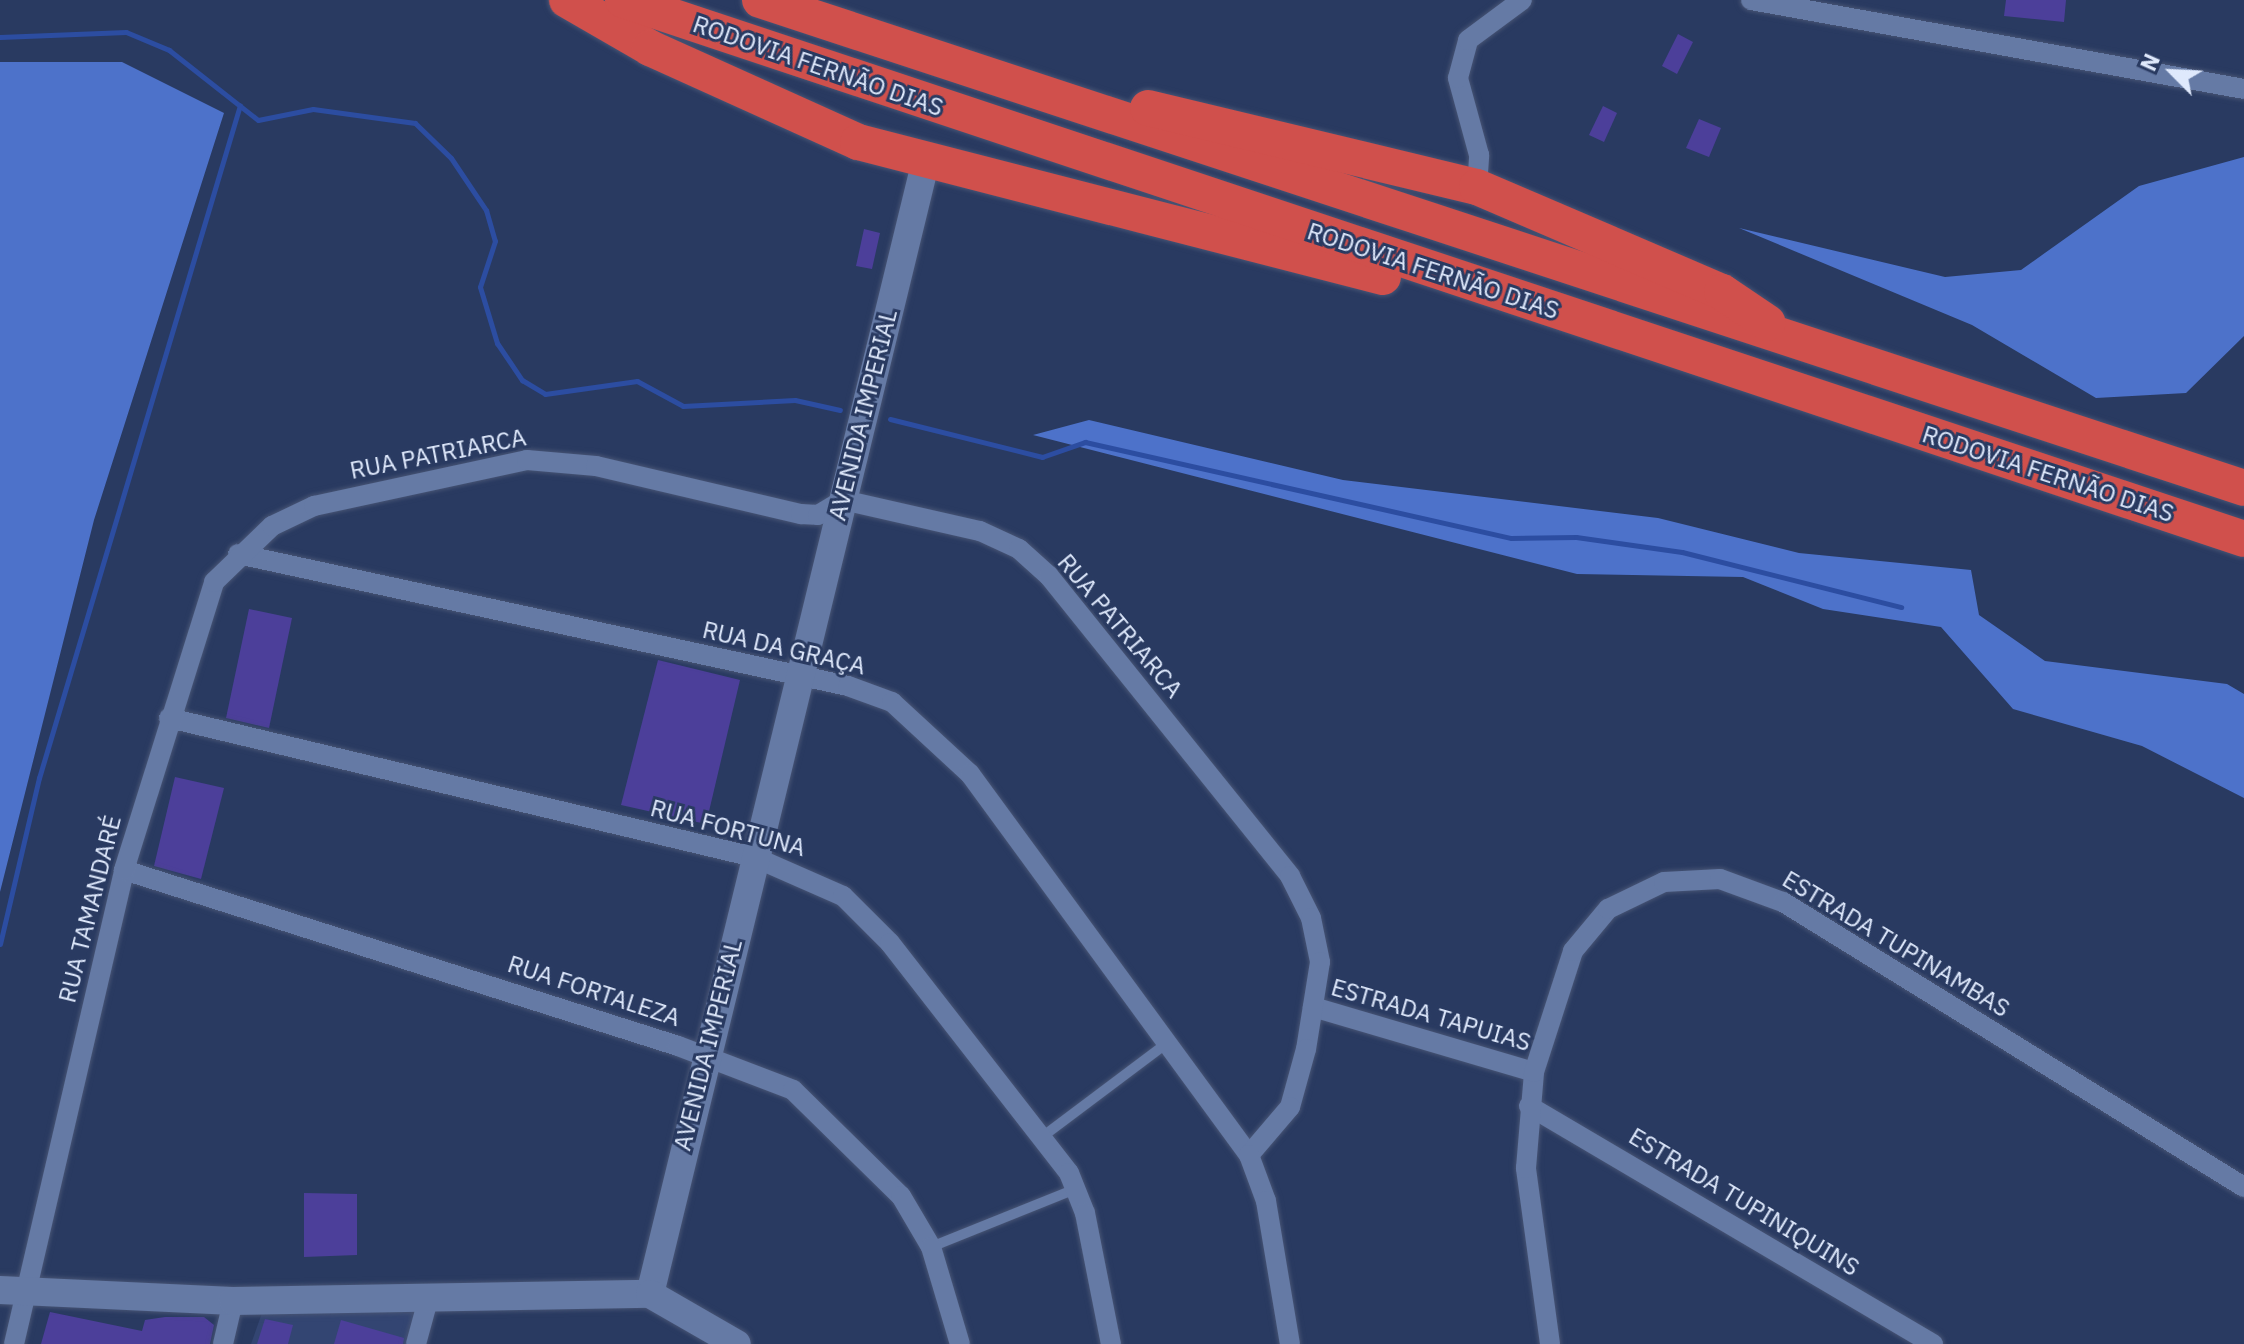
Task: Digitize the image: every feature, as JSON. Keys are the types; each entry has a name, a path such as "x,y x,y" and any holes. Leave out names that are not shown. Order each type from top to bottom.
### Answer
{"highway":[{"path":"567,0 771,106 925,164 1407,284 1539,306"},
{"name":"RODOVIA FERNÃO DIAS","path":"623,0 2244,539"},
{"name":"RODOVIA FERNÃO DIAS","path":"760,0 1802,347 2244,488"},
{"path":"953,65 1477,187 1722,292 1802,347"}],"main road":[{"name":"AVENIDA IMPERIAL","path":"650,1294 704,1055 925,164"},
{"path":"13,1290 233,1301 650,1294 737,1344"}],"street":[{"path":"1477,187 1479,155 1458,78 1468,40 1522,0"},
{"path":"1751,0 2244,89"},
{"name":"RUA PATRIARCA","path":"238,554 272,526 314,506 527,460 596,466 801,514 818,515 843,500 980,531 1019,549 1049,576 1290,876 1320,962 1290,1107 1249,1155"},
{"name":"RUA DA GRAÇA","path":"238,554 799,676 892,702 933,733 1249,1155"},
{"name":"RUA TAMANDARÉ","path":"14,1344 13,1290 124,870 214,582 238,554"},
{"name":"RUA FORTUNA","path":"169,718 754,857 843,896 890,943 1042,1137 1075,1189 1111,1344"},
{"name":"RUA FORTALEZA","path":"124,870 704,1055 793,1090 856,1145 901,1196 931,1247 960,1344"},
{"name":"ESTRADA TUPINAMBAS","path":"1529,1106 1534,1072 1573,951 1608,909 1664,882 1720,879 1783,902 2244,1187"},
{"name":"ESTRADA TAPUIAS","path":"1313,1007 1534,1072"},
{"path":"1529,1106 1526,1168 1550,1344"},
{"name":"ESTRADA TUPINIQUINS","path":"1529,1106 1933,1344"},
{"path":"1249,1155 1266,1201 1290,1344"},
{"path":"416,1344 429,1296"},
{"path":"223,1344 233,1301"}],"lane":[{"path":"1042,1137 1167,1043"},
{"path":"931,1247 1075,1189"}],"shaded area":[{"path":"0,62 122,62 224,113 94,520 0,892"},
{"path":"2244,157 2244,336 2186,393 2096,398 1972,325 1739,228 1945,277 2021,270 2139,186"},
{"path":"1089,420 1343,480 1658,518 1799,553 1971,570 1979,615 2045,661 2227,684 2244,694 2244,798 2142,746 2013,709 1941,627 1823,609 1743,577 1577,574 1033,435"},
{"path":"417,1310 415,1344 251,1344 262,1313"}],"building":[{"path":"2006,0 2066,0 2064,22 2004,16"},
{"path":"1678,34 1693,42 1677,74 1662,66"},
{"path":"1603,106 1617,113 1604,142 1589,135"},
{"path":"1699,119 1721,128 1709,157 1686,148"},
{"path":"864,229 880,233 872,269 856,266"},
{"path":"249,609 292,618 269,728 226,718"},
{"path":"658,660 740,680 706,824 621,805"},
{"path":"175,777 224,788 201,879 154,866"},
{"path":"304,1193 357,1194 357,1255 304,1257"},
{"path":"50,1312 142,1331 145,1320 165,1317 204,1317 214,1325 210,1344 41,1344"},
{"path":"265,1319 293,1325 288,1344 257,1344"},
{"path":"341,1320 404,1338 403,1344 334,1344"}],"waterway":[{"path":"0,37 126,32 169,50 258,120 313,109 415,123 451,158 486,210 495,241 480,287 497,343 522,380 545,394 637,381 683,406 795,400 840,410"},
{"path":"0,944 39,778 240,105"},
{"path":"890,419 1042,457 1085,442 1511,538 1576,537 1682,552 1901,607"}]}
